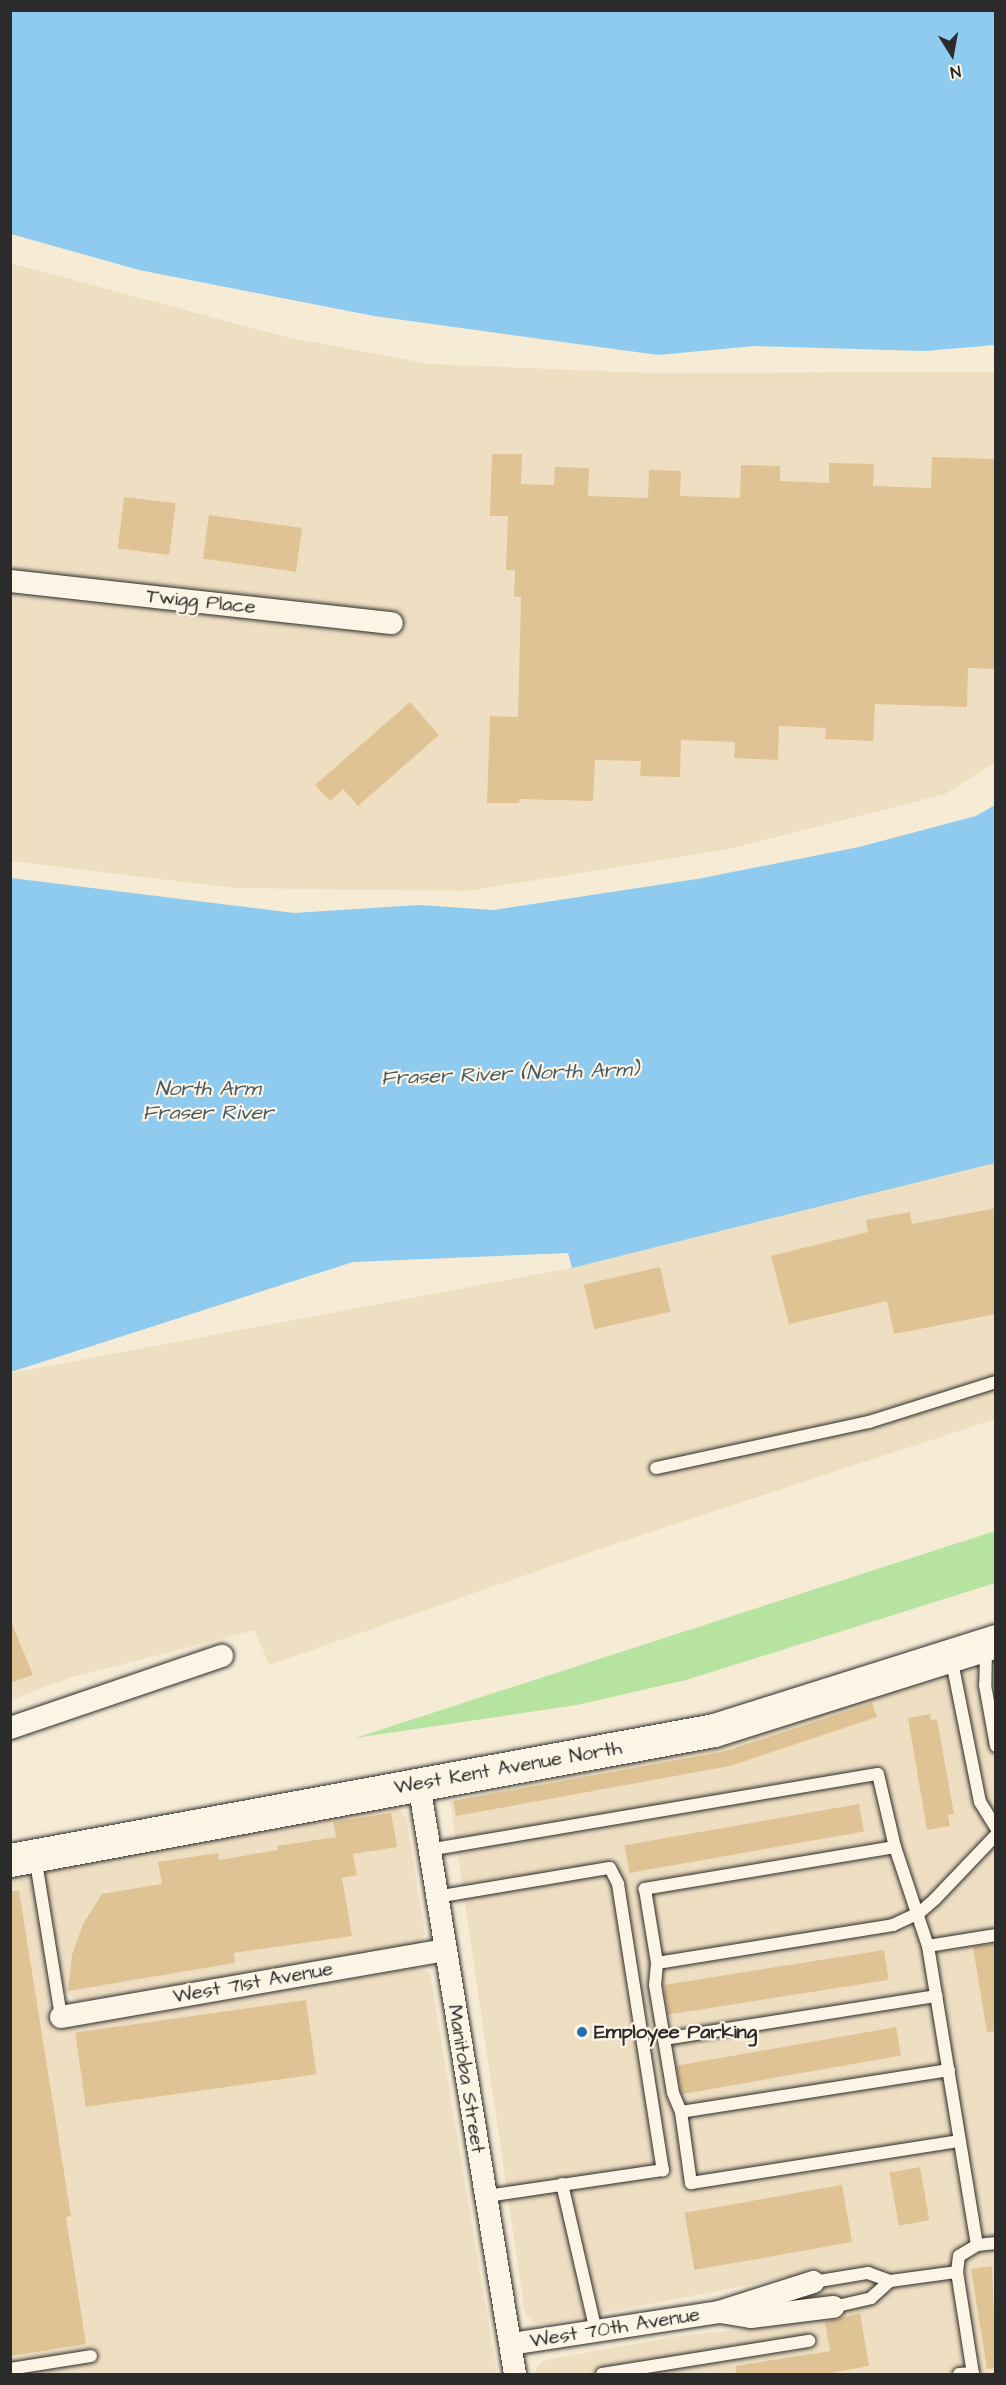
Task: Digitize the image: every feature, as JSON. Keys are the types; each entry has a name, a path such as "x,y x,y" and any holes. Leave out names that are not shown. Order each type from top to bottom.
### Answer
{"street":[{"name":"Twigg Place","path":"10,581 392,623"},
{"name":"West Kent Avenue North","path":"23,1857 714,1730 991,1642"},
{"path":"10,1728 222,1656"},
{"name":"Manitoba Street","path":"419,1784 515,2374"},
{"name":"West 71st Avenue","path":"61,2017 445,1950"},
{"name":"West 70th Avenue","path":"510,2344 719,2312 813,2282"},
{"name":"West 70th Avenue","path":"719,2312 751,2317 833,2307"}],"lane":[{"path":"656,1468 868,1422 996,1382"},
{"path":"991,1642 985,1685 996,1746"},
{"path":"951,1656 980,1802 996,1828"},
{"path":"428,1850 878,1774 896,1847 928,1946 977,2245"},
{"path":"657,1963 893,1925 919,1913 996,1835"},
{"path":"896,1847 645,1889 657,1963 656,1985 664,2039 673,2093 681,2112 691,2183 960,2141"},
{"path":"23,1857 61,2017"},
{"path":"436,1897 610,1868 618,1884 663,2170 486,2196"},
{"path":"928,1946 996,1935"},
{"path":"664,2039 937,1996"},
{"path":"681,2112 949,2070"},
{"path":"562,2184 596,2331"},
{"path":"959,2374 973,2374 957,2272 959,2256 977,2245 996,2243"},
{"path":"813,2282 868,2273 890,2281 957,2272"},
{"path":"833,2307 871,2298 890,2281"},
{"path":"602,2374 808,2341"},
{"path":"10,2369 91,2356"}],"shaded area":[{"path":"10,263 286,337 430,364 650,373 995,372 995,763 945,794 730,849 467,891 234,888 11,861"},
{"path":"995,1163 995,1419 611,1545 269,1665 255,1630 69,1678 11,1700 11,1373 571,1268"},
{"path":"995,1652 995,2374 534,2374 539,2364 550,2359 681,2336 820,2321 811,2273 546,2324 535,2323 525,2314 450,1801 719,1744"},
{"path":"393,1806 403,1813 407,1822 425,1934 419,1945 78,2001 65,1991 57,1992 48,1995 53,2030 417,1968 430,1973 497,2374 11,2374 11,1873 25,1872 31,1877 47,1874 50,1868"}],"green space":[{"path":"995,1531 995,1583 686,1680 577,1705 355,1738"}],"water":[{"path":"10,11 995,11 995,345 925,351 755,346 658,355 374,316 139,270 11,234"},
{"name":"North Arm Fraser River","path":"995,805 995,1163 572,1268 568,1253 353,1262 11,1372 11,878 294,913 418,905 494,910 697,879 859,847 976,816"}],"building":[{"path":"492,454 522,454 521,484 554,485 555,467 589,468 588,496 648,498 649,470 681,471 680,496 740,498 741,465 780,466 780,481 829,483 829,463 874,464 873,486 931,488 932,457 996,459 996,669 968,668 967,707 875,704 873,741 825,739 826,728 779,726 778,760 734,758 735,742 681,740 680,777 640,776 641,761 595,760 593,801 520,799 519,803 487,803 490,716 518,717 521,597 514,597 515,570 506,570 508,516 490,516"},
{"path":"124,497 176,503 169,555 118,549"},
{"path":"209,515 302,528 296,572 203,559"},
{"path":"410,702 439,735 358,806 343,789 330,801 315,785"},
{"path":"996,1208 996,1314 894,1334 887,1301 789,1324 771,1256 868,1232 866,1220 910,1212 912,1224"},
{"path":"660,1267 670,1312 594,1329 584,1285"},
{"path":"10,1619 33,1675 10,1683"},
{"path":"872,1703 877,1717 730,1766 456,1816 453,1801 726,1751"},
{"path":"930,1714 931,1720 937,1719 954,1814 948,1815 950,1826 927,1830 908,1718"},
{"path":"859,1804 864,1832 629,1873 625,1845"},
{"path":"391,1813 397,1847 353,1854 357,1875 342,1878 352,1936 234,1953 235,1963 68,1991 72,1955 83,1924 102,1894 162,1884 158,1862 218,1853 219,1860 278,1850 277,1846 336,1837 333,1822"},
{"path":"10,1891 19,1891 71,2216 66,2217 86,2344 10,2356"},
{"path":"996,1944 996,2031 987,2032 973,1947"},
{"path":"884,1950 889,1980 668,2015 664,1985"},
{"path":"306,2000 316,2074 86,2107 75,2032"},
{"path":"896,2027 901,2056 681,2094 676,2066"},
{"path":"920,2167 929,2220 899,2226 889,2172"},
{"path":"842,2185 852,2242 695,2270 684,2213"},
{"path":"992,2266 996,2368 987,2369 971,2269"},
{"path":"860,2313 869,2366 827,2374 736,2374 736,2366 830,2351 825,2322"}],"place":[{"name":"Employee Parking","path":"582,2032"}],"water label":[{"name":"Fraser River (North Arm)","path":"510,1074"}]}
